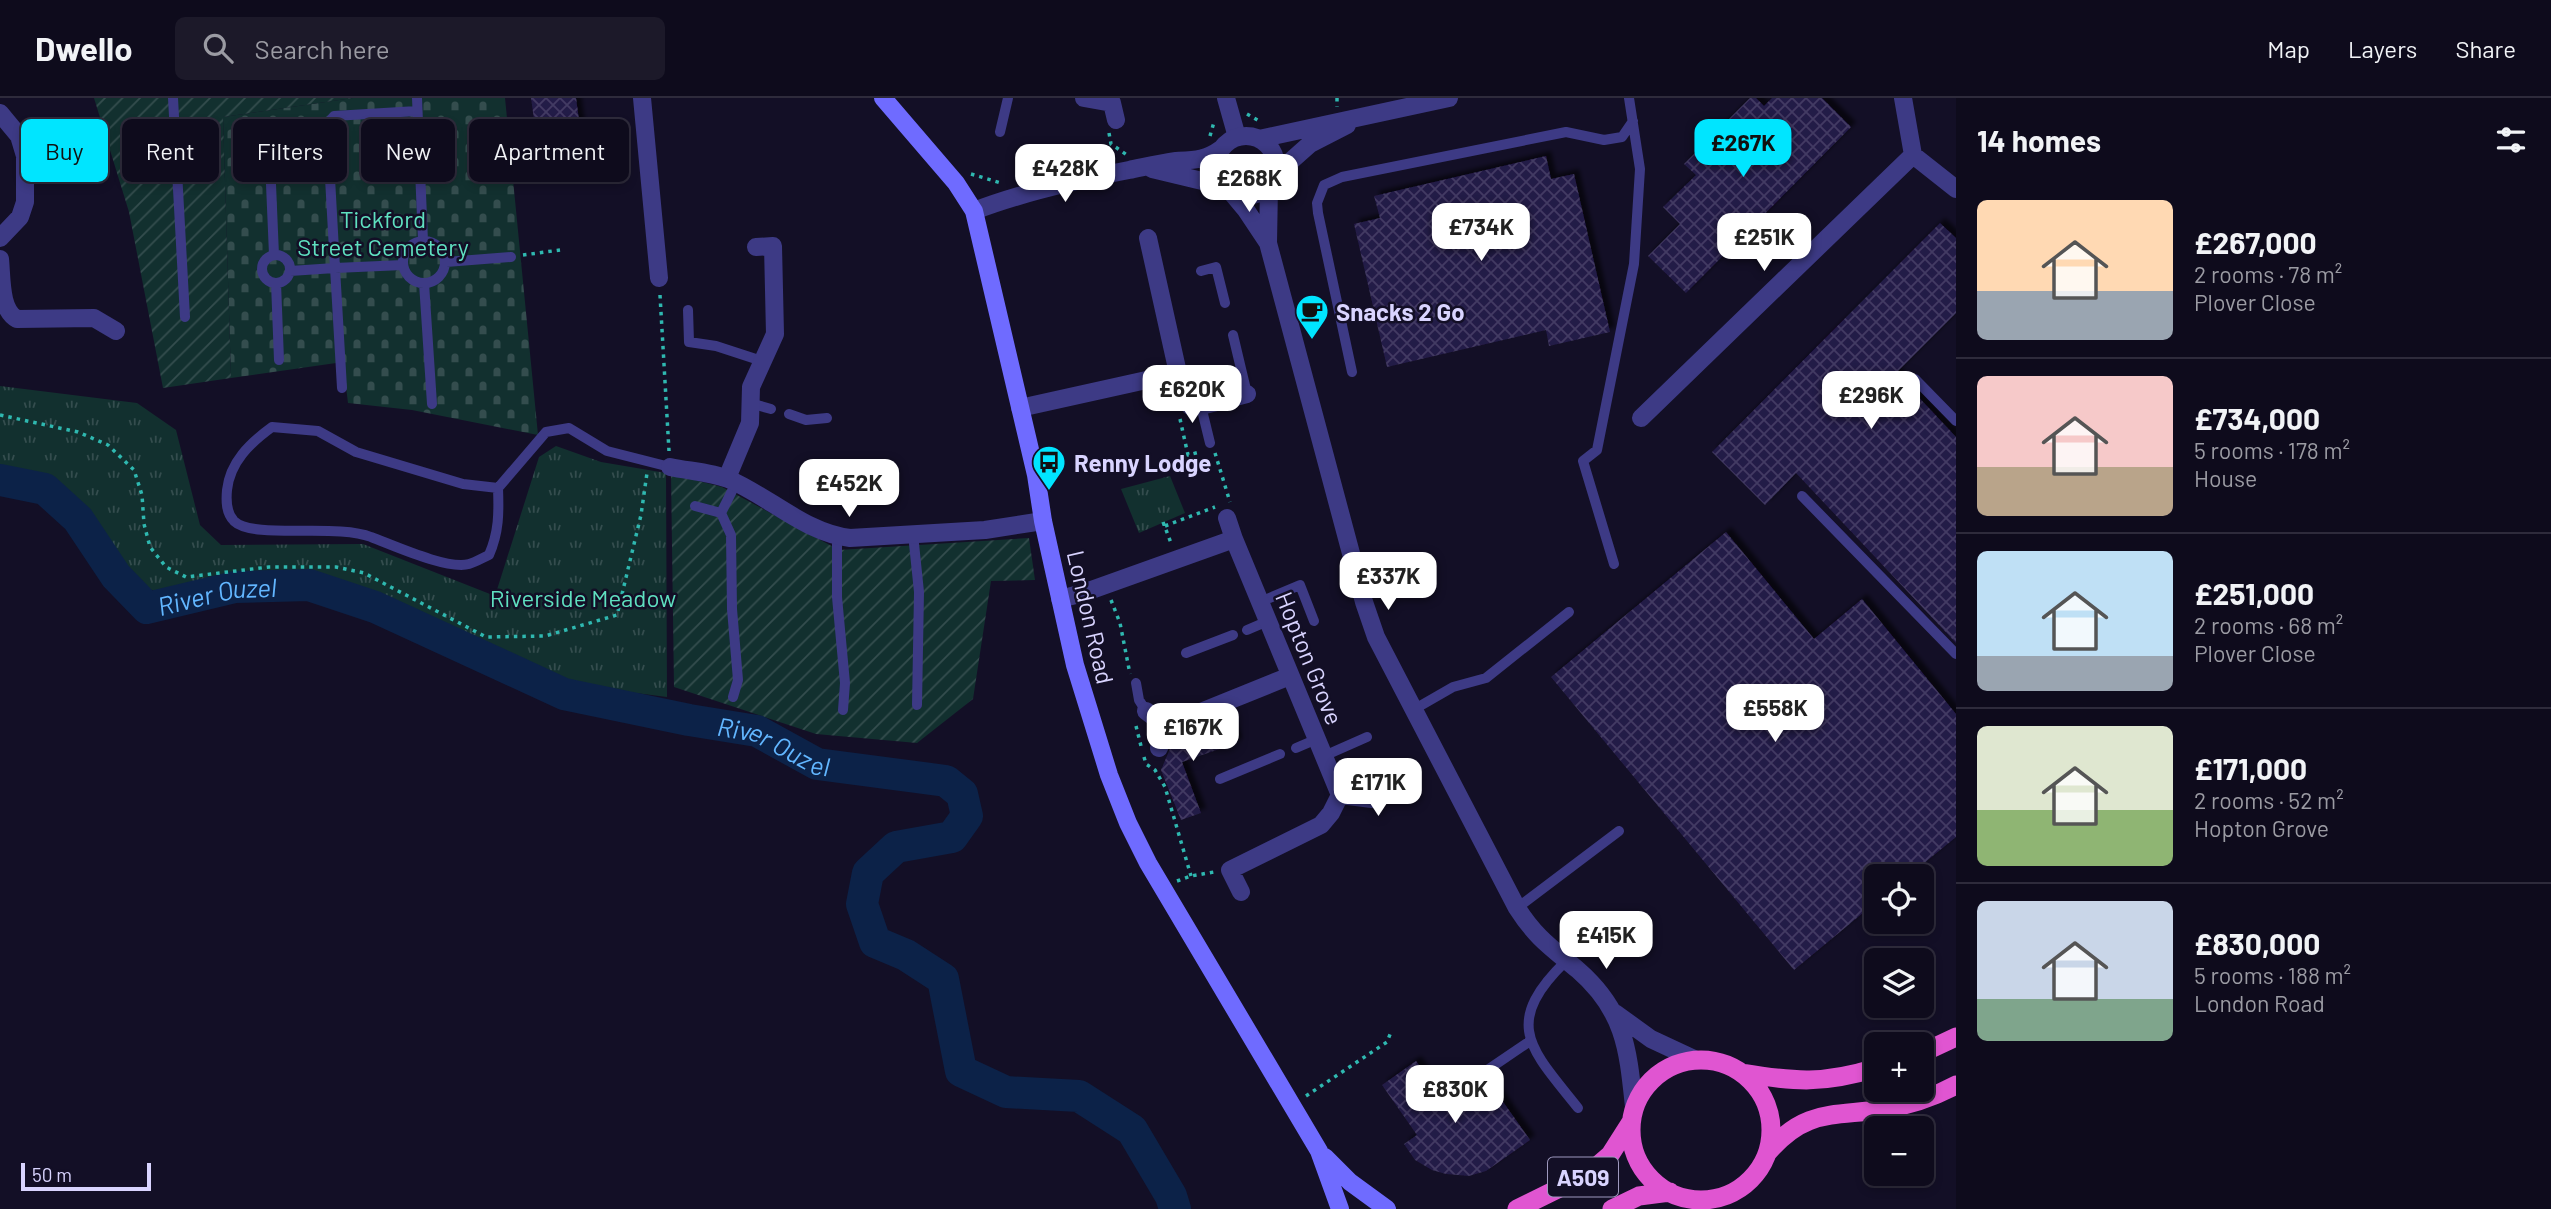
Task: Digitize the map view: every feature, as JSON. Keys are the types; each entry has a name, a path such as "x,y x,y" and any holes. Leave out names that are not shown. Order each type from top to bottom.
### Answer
{"highway":[{"path":"1934,1047 1956,1037"},
{"path":"1864,1071 1833,1079 1794,1081 1742,1073 1720,1063 1696,1060 1679,1063 1659,1074 1643,1091 1632,1115 1633,1146 1637,1158 1651,1178 1670,1192 1689,1198 1710,1200 1731,1194 1756,1175 1768,1152 1792,1129 1817,1116 1894,1107 1930,1097 1956,1085"},
{"path":"1742,1073 1753,1083 1767,1105 1771,1130 1768,1152"},
{"name":"A509","path":"1517,1209 1588,1174 1610,1155 1632,1115"},
{"name":"A509","path":"1612,1209 1639,1196 1670,1192"}],"main road":[{"path":"883,98 948,173 974,211"},
{"name":"London Road","path":"974,211 1036,475 1043,521 1078,676 1109,775 1128,823 1163,888 1319,1151 1340,1209"},
{"name":"London Road","path":"1319,1151 1349,1182 1387,1209"}],"street":[{"path":"642,98 659,278"},
{"path":"1084,98 1112,103 1116,120"},
{"path":"1226,98 1237,138"},
{"path":"974,211 1026,193 1131,170 1209,158 1244,136 1259,139 1277,137 1339,120 1449,98"},
{"path":"1903,98 1913,155 1953,183"},
{"path":"0,113 19,136 25,156 25,202 20,217 0,238"},
{"path":"1149,168 1251,196 1272,181 1310,144 1363,117"},
{"path":"1259,139 1272,150 1275,158 1268,243 1364,602 1376,637 1517,908 1539,939 1592,984 1613,1011 1651,1039 1696,1060"},
{"path":"1222,149 1218,156 1217,172 1268,243"},
{"path":"1641,418 1913,155"},
{"path":"1148,238 1162,280 1178,373 1184,396 1190,406 1201,406 1247,394"},
{"path":"731,481 750,423 751,387 775,334 773,246 756,247"},
{"path":"0,259 3,306 8,315 17,319 94,318 116,331"},
{"path":"1020,408 1178,373"},
{"path":"670,467 731,481 819,530 837,537 985,530 1043,521"},
{"name":"Hopton Grove","path":"1228,510 1234,540 1340,795"},
{"path":"1060,599 1234,540"},
{"path":"1166,726 1290,676"},
{"path":"1146,711 1166,726"},
{"path":"1159,748 1166,726"},
{"path":"1241,892 1230,870 1321,825 1340,795 1372,799 1408,782"},
{"path":"1613,1011 1629,1056 1632,1115"}],"lane":[{"path":"173,98 185,317"},
{"path":"416,98 422,241"},
{"path":"1000,132 1008,98"},
{"path":"1614,564 1583,461 1597,450 1634,264 1640,169 1629,98"},
{"path":"342,388 327,124 334,116 417,111"},
{"path":"1352,372 1318,213 1317,202 1324,185 1342,177 1566,132 1604,140 1622,137 1633,121"},
{"path":"271,182 274,255"},
{"path":"422,241 436,244 446,262 437,279 424,284 408,276 403,265 408,249 422,241"},
{"path":"274,255 286,259 290,271 287,278 276,284 268,281 262,270 267,258 274,255"},
{"path":"446,262 511,257"},
{"path":"290,271 403,265"},
{"path":"1201,271 1216,267 1225,303"},
{"path":"276,284 279,359"},
{"path":"424,284 432,404"},
{"path":"688,310 688,342 716,346 762,361"},
{"path":"1233,335 1247,394"},
{"path":"1915,379 1956,421"},
{"path":"750,403 771,409"},
{"path":"1201,406 1212,446"},
{"path":"789,414 806,420 827,418"},
{"path":"498,488 463,484 356,452 318,431 272,427 252,442 237,461 228,481 226,504 234,521 256,531 328,529 365,534 440,562 467,565 489,555 497,537 498,488 546,432 569,428 607,451 670,467"},
{"path":"731,481 721,513 732,535 732,609 738,680 733,697"},
{"path":"1802,495 1956,654"},
{"path":"695,506 721,513"},
{"path":"913,534 919,592 917,705"},
{"path":"837,537 837,597 845,683 843,709"},
{"path":"1260,601 1300,585 1314,621"},
{"path":"1413,710 1453,687 1486,678 1569,612"},
{"path":"1247,630 1268,621"},
{"path":"1186,653 1233,635"},
{"path":"1136,683 1139,700 1146,711"},
{"path":"1296,748 1321,748 1367,737"},
{"path":"1220,779 1280,754"},
{"path":"1517,908 1619,831"},
{"path":"1566,961 1541,986 1535,999 1530,1019 1530,1041 1538,1059 1578,1108"},
{"path":"1455,1092 1530,1041"}],"path":[{"path":"1102,163 1111,144 1108,130 1116,120"},
{"path":"1111,144 1125,152 1128,158"},
{"path":"511,257 560,250"},
{"path":"659,278 670,467"},
{"path":"1184,396 1177,406 1188,455 1201,452"},
{"path":"0,415 78,432 108,445 134,470 142,495 144,524 150,547 166,567 186,577 269,567 336,567 364,573 486,637 545,636 618,615 641,515 649,463"},
{"path":"1178,559 1164,524 1228,510 1212,446"},
{"path":"1163,888 1202,873 1230,870"},
{"path":"1292,1104 1387,1042 1391,1032"}],"green space":[{"path":"94,98 353,98 223,117 231,378 163,388 129,212 108,144 108,119 100,119"},
{"name":"Tickford Street Cemetery","path":"353,98 505,98 507,119 469,119 469,182 513,182 538,435 412,410 348,403 343,362 231,378 223,117"},
{"name":"Riverside Meadow","path":"0,386 137,403 176,430 200,525 221,545 363,544 495,596 539,457 556,446 601,462 666,473 667,697 574,685 486,643 321,577 238,579 165,593 143,588 66,491 0,468"},
{"path":"671,474 722,487 839,550 1029,538 1035,580 991,581 973,699 917,743 816,734 674,687"},
{"path":"1170,476 1185,513 1139,533 1121,489"}],"building":[{"path":"531,98 576,98 579,119 534,119"},
{"path":"1750,98 1756,98 1764,106 1772,98 1822,98 1851,127 1686,293 1648,256 1680,224 1663,207 1696,175 1684,164"},
{"path":"1546,156 1551,179 1574,174 1610,332 1549,346 1546,330 1387,367 1354,224 1380,218 1374,196"},
{"path":"1940,223 1956,238 1956,313 1896,373 1956,437 1956,643 1796,473 1765,505 1712,452"},
{"path":"1726,532 1814,639 1862,599 1956,714 1956,837 1923,864 1864,864 1864,912 1794,970 1551,677"},
{"path":"1228,718 1237,743 1182,762 1201,813 1181,820 1161,770 1172,744 1199,735 1197,729"},
{"path":"1416,1061 1448,1105 1487,1079 1530,1140 1486,1171 1469,1176 1432,1170 1415,1160 1404,1144 1417,1135 1382,1085"}],"waterway":[{"name":"River Ouzel","path":"0,480 45,489 78,519 116,576 147,608 235,587 309,585 375,607 564,694 757,731 817,764 946,781 962,794 967,816 952,837 896,847 868,873 862,904 875,942 906,955 943,979 961,1071 1006,1092 1079,1096 1132,1130 1171,1196 1175,1209"}],"place":[{"name":"Snacks 2 Go","path":"1312,341"},
{"name":"Renny Lodge","path":"1049,492"}]}
